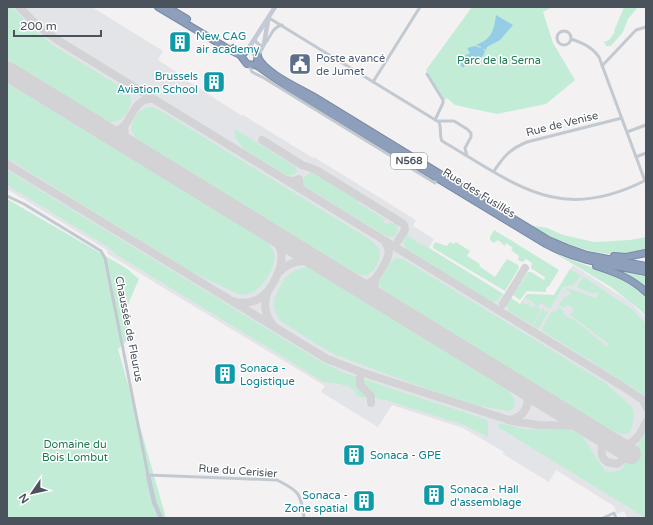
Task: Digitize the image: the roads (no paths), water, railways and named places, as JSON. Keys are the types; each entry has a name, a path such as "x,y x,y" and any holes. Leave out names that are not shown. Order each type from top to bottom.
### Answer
{"highway":[{"name":"N568","path":"158,7 240,55 244,62 251,65"},
{"name":"N568","path":"167,7 238,50 255,51 258,56"},
{"path":"210,42 230,50"},
{"path":"242,58 247,50"},
{"path":"251,65 257,61 258,56"},
{"name":"Rue des Fusillés","path":"258,56 262,64 284,80 556,244 597,258 646,266"},
{"name":"Rue des Fusillés","path":"251,65 259,67 290,89 436,181 538,240 568,255 587,261 646,272"},
{"path":"576,251 626,257 646,253"},
{"path":"568,255 623,276 646,292"}],"street":[{"path":"264,44 275,7"},
{"path":"374,82 420,7"},
{"path":"247,50 271,19"},
{"path":"271,19 435,120 439,122 454,122 467,129 471,133 471,137 465,148 468,156"},
{"path":"258,56 274,28 282,26"},
{"path":"602,66 636,30 646,27"},
{"path":"439,122 441,128 440,137 442,141 517,185 540,195 557,199 590,200 611,196 645,181 599,57 594,50 585,44 571,39 570,35 566,32 560,33 558,42 563,45 568,44 571,39"},
{"path":"255,39 261,46 264,44"},
{"path":"427,74 443,102 435,120"},
{"name":"Rue de Venise","path":"494,171 508,153 527,142 622,118"},
{"path":"627,132 646,125"},
{"path":"636,157 646,153"},
{"name":"Chaussée de Fleurus","path":"7,196 24,204 101,251 105,258 148,475 154,502 161,518"},
{"name":"Rue du Cerisier","path":"148,475 277,480 294,488 300,498 304,518"},
{"path":"603,518 614,512 616,518"}],"water":[{"path":"496,15 513,25 500,40 487,47 486,50 482,48 485,51 483,56 480,58 472,56 463,68 457,60 470,53 467,48 475,46 481,48 476,45 489,37 493,30"}],"place":[{"name":"New CAG air academy","path":"180,42"},
{"name":"Poste avancé de Jumet","path":"300,64"},
{"name":"Brussels Aviation School","path":"214,82"},
{"name":"Sonaca - Logistique","path":"225,374"},
{"name":"Sonaca - GPE","path":"354,455"},
{"name":"Sonaca - Hall d'assemblage","path":"434,495"},
{"name":"Sonaca - Zone spatial","path":"364,501"}],"park label":[{"name":"Parc de la Serna","path":"499,60"},
{"name":"Domaine du Bois Lombut","path":"75,450"}]}
